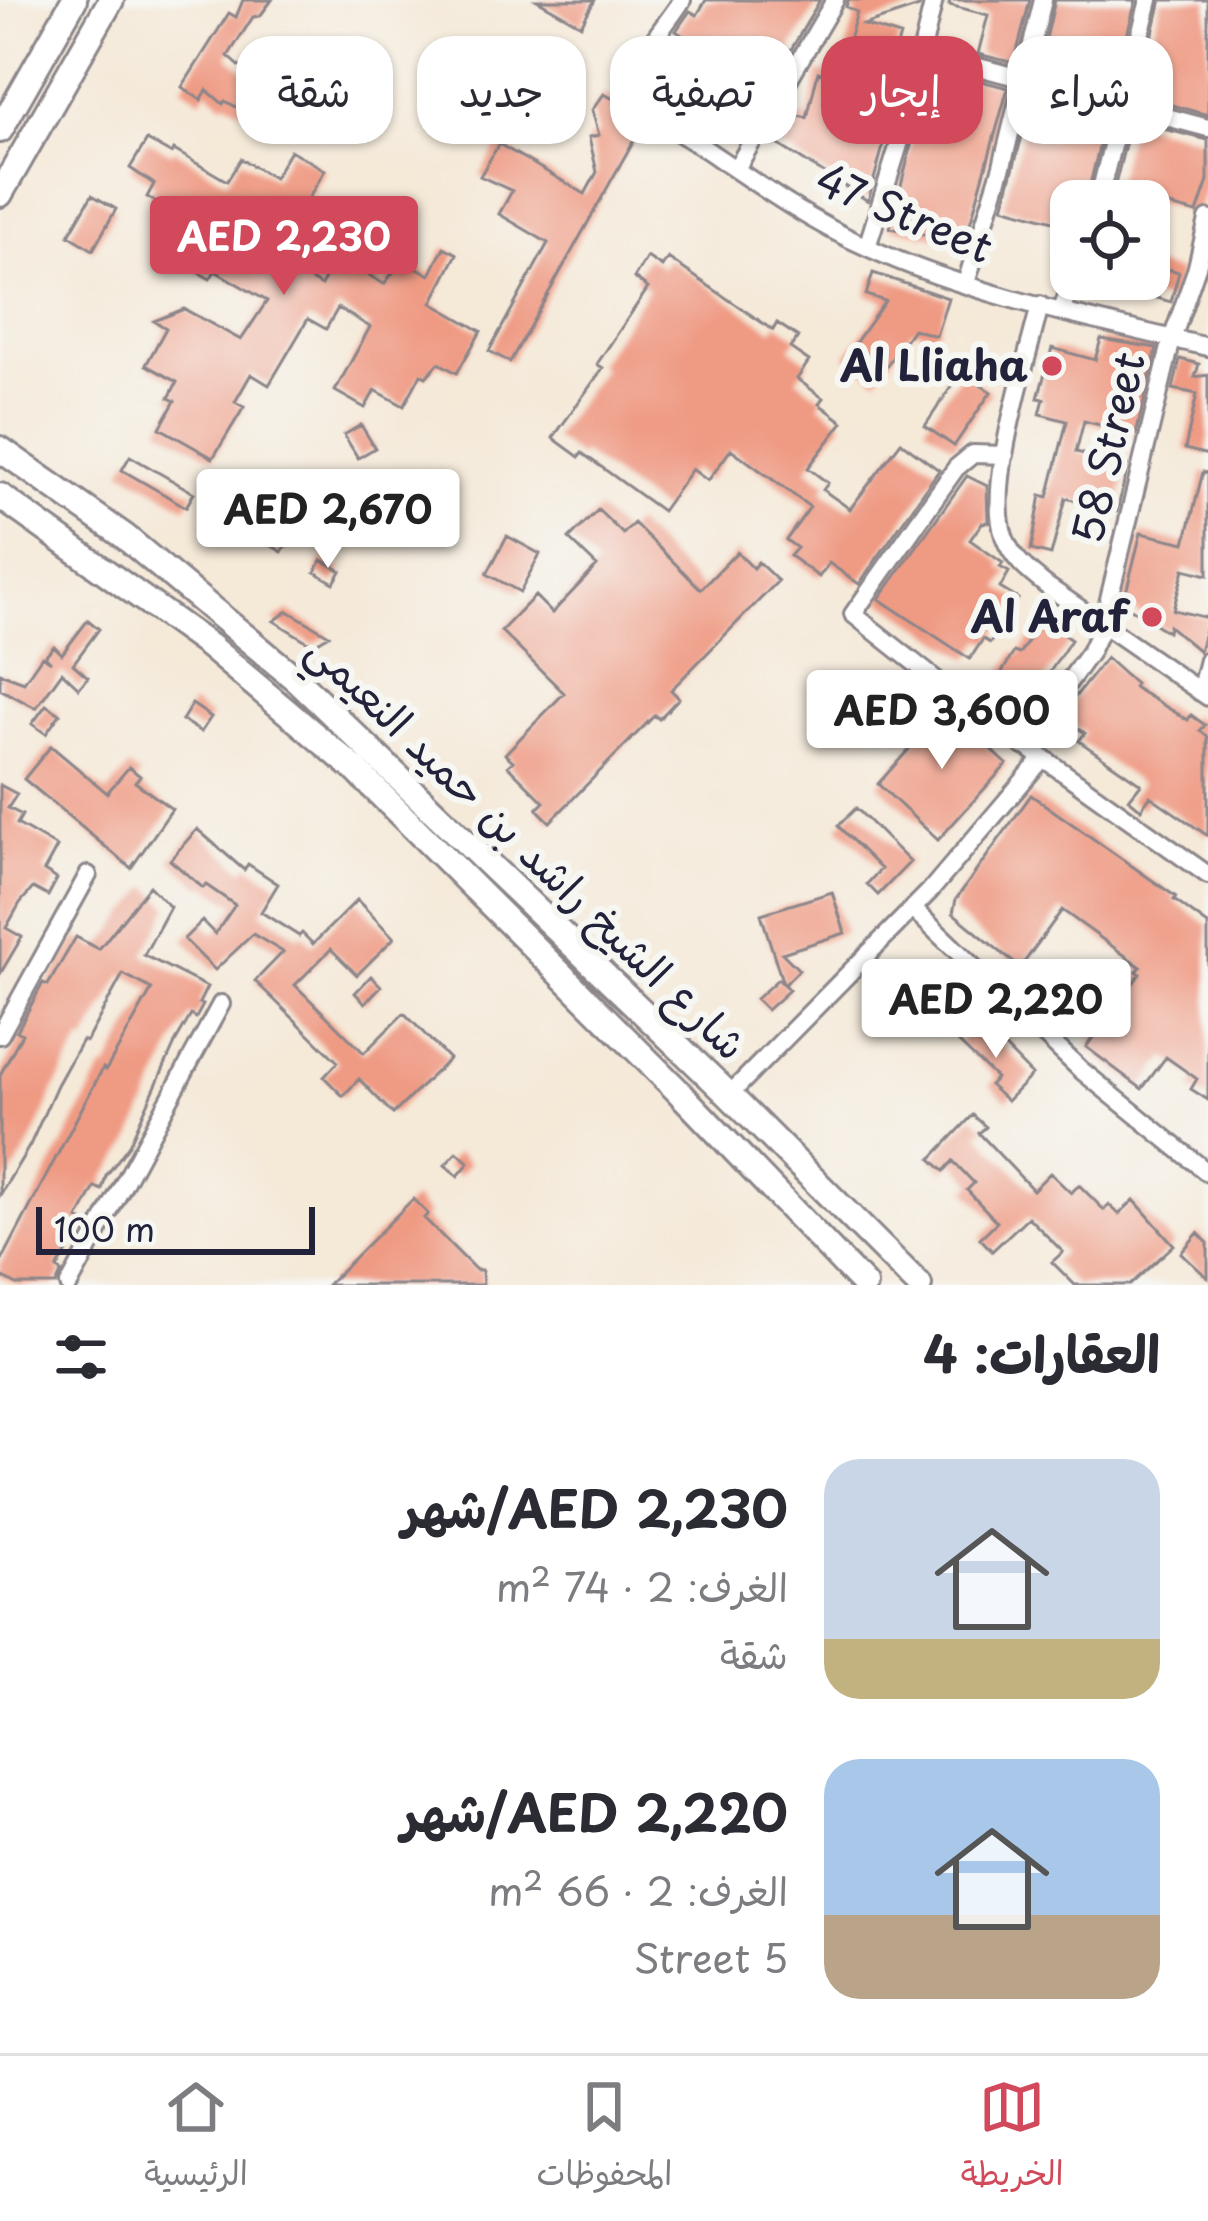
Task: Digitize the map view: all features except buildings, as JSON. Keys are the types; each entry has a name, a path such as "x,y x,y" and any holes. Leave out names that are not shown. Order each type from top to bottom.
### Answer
{"main road":[{"path":"0,130 74,0"},
{"path":"0,194 111,0"},
{"name":"شارع الشيخ راشد بن حميد النعيمي","path":"4,450 124,536 297,680 729,1095 914,1280"},
{"name":"شارع الشيخ راشد بن حميد النعيمي","path":"0,496 209,646 340,756 677,1090 864,1285"},
{"path":"784,1205 783,1190 794,1182 801,1184 871,1251 914,1280"}],"street":[{"name":"47 Street","path":"682,0 643,58 638,85 649,109 799,212 867,247 966,283 1208,347"},
{"path":"736,169 835,0"},
{"path":"926,36 934,0"},
{"path":"1033,36 1042,0"},
{"path":"1141,36 1150,0"},
{"path":"1173,119 1208,128"},
{"path":"867,247 899,144"},
{"path":"966,283 1008,144"},
{"path":"1104,180 1113,144"},
{"name":"58 Street","path":"1023,746 1090,652 1103,624 1172,338 1208,219"},
{"path":"1062,310 1066,300"},
{"path":"1040,305 1005,455 1000,518 1009,548 1028,571 1204,694 1208,660"},
{"path":"1005,455 973,454 956,468 853,614 1023,746 1208,875"},
{"path":"729,1095 913,909 1042,759"},
{"path":"0,1036 7,1007 88,875"},
{"path":"913,909 1081,1070 1208,1173"},
{"path":"69,1285 221,1004"}],"place":[{"name":"Al Lliaha","path":"1052,366"},
{"name":"Al Araf","path":"1152,617"}]}
